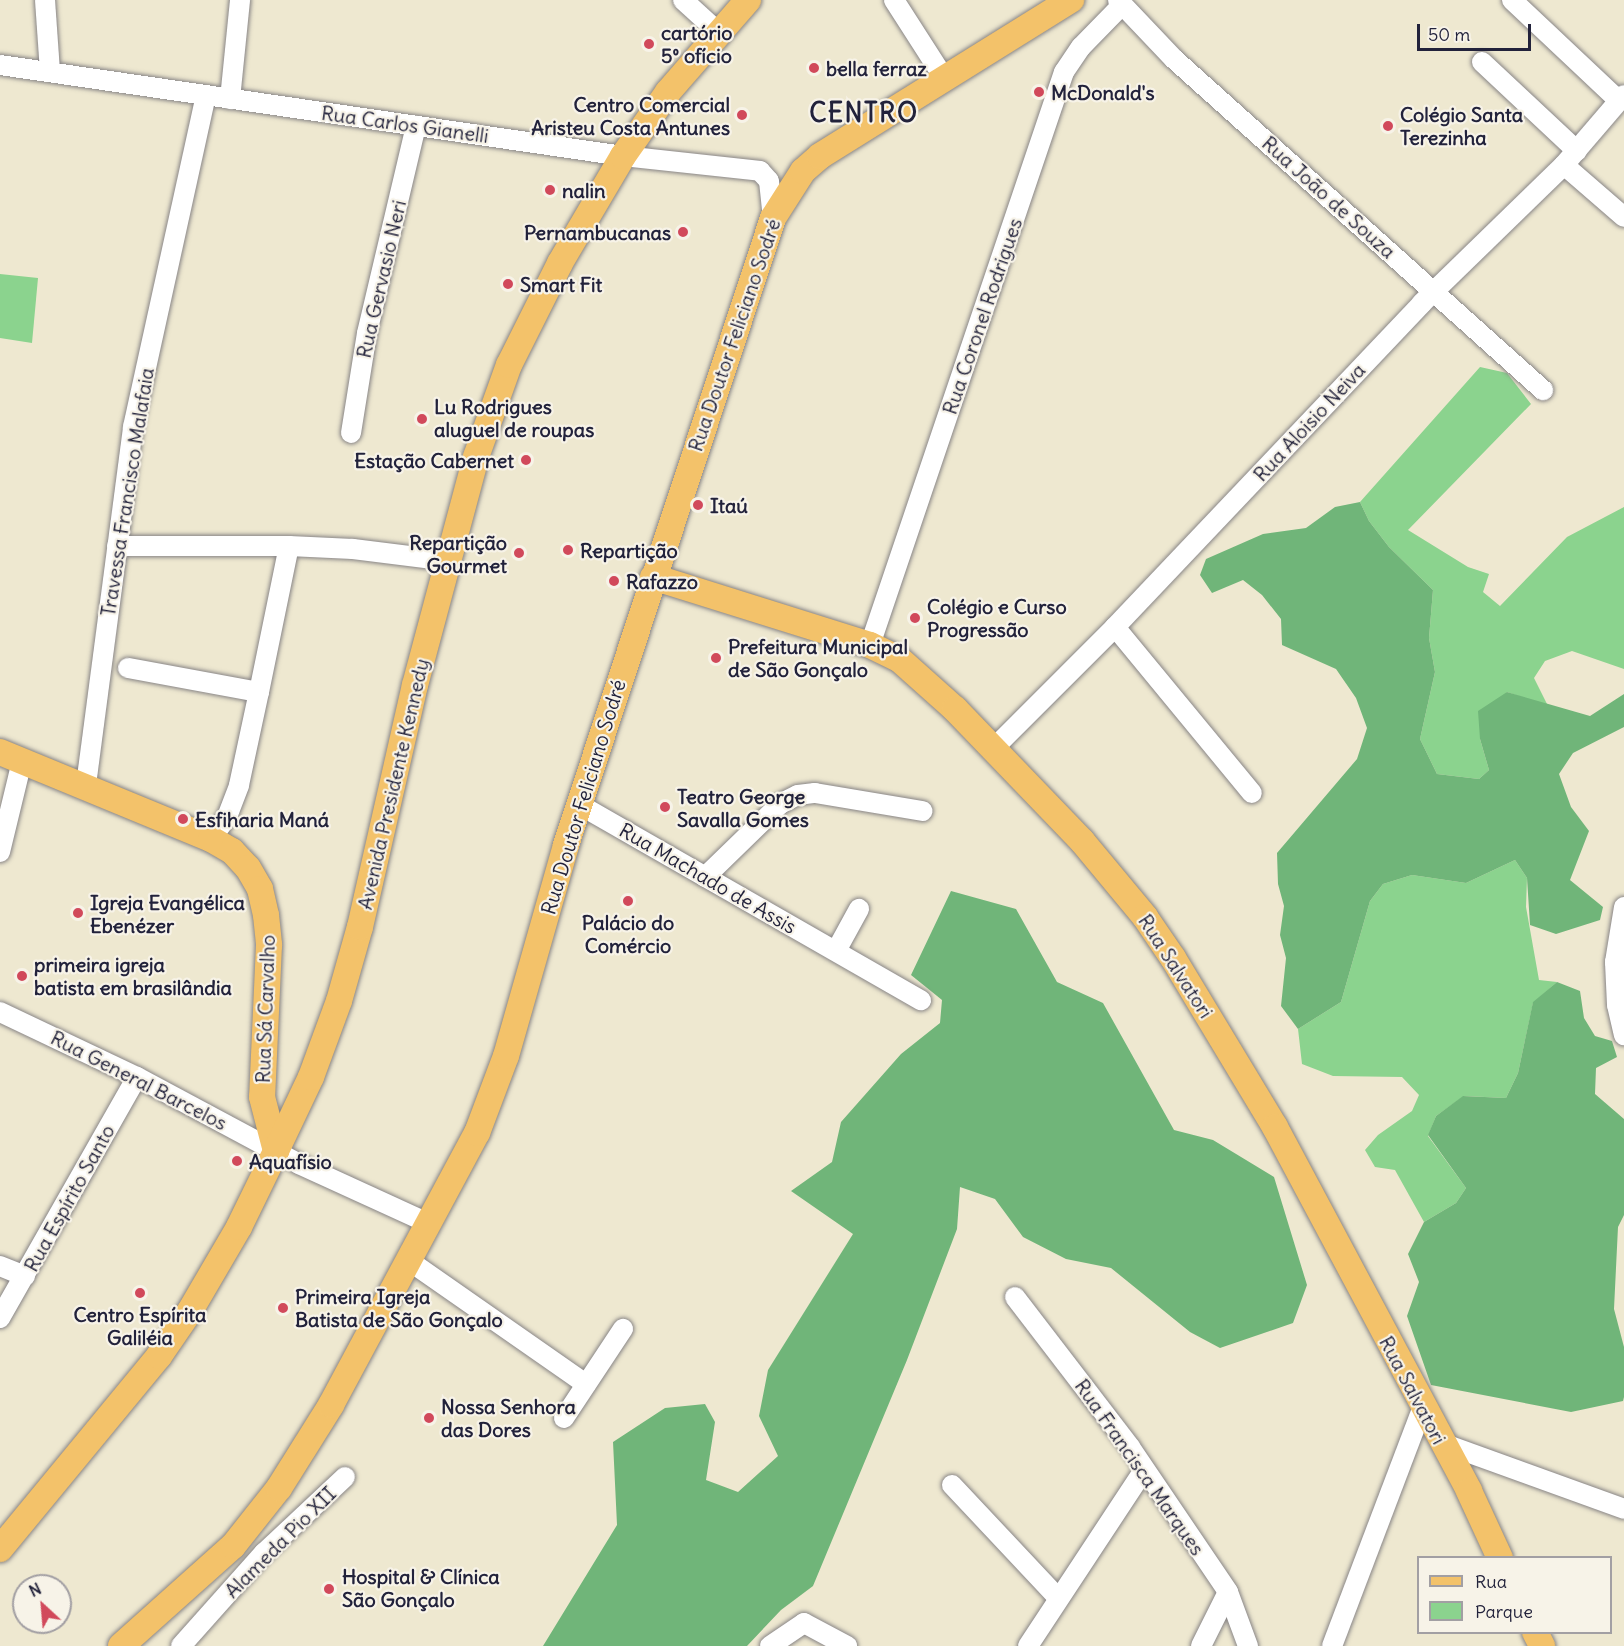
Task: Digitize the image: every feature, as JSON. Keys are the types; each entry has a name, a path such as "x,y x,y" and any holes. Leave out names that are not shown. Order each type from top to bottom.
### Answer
{"main road":[{"name":"Avenida Presidente Kennedy","path":"0,1549 184,1320 214,1274 276,1151 311,1077 339,1001 476,457 509,365 560,263 623,156 718,32 748,0"},
{"name":"Rua Doutor Feliciano Sodré","path":"121,1646 189,1586 250,1526 305,1450 477,1133 506,1056 580,805 653,577 773,218 803,171 820,156 1071,0"},
{"name":"Rua Salvatori","path":"653,577 870,645 899,659 922,677 1082,841 1145,917 1173,958 1275,1127 1499,1556"},
{"name":"Rua Sá Carvalho","path":"11,756 86,785 211,839 232,851 260,889 266,915 268,963 262,1097 276,1151"}],"street":[{"path":"45,0 50,72"},
{"path":"230,99 240,0"},
{"path":"683,0 718,32"},
{"path":"894,0 944,78"},
{"path":"1512,0 1621,98"},
{"name":"Rua João de Souza","path":"1120,3 1174,59 1543,390"},
{"name":"Rua Coronel Rodrigues","path":"870,645 1064,72 1081,47 1120,3"},
{"path":"1482,62 1624,217"},
{"name":"Rua Carlos Gianelli","path":"0,65 623,156 760,171 770,181 773,218"},
{"name":"Travessa Francisco Malafaia","path":"86,785 133,427 206,96"},
{"name":"Rua Aloisio Neiva","path":"993,748 1115,627 1434,291 1570,158 1621,98"},
{"name":"Rua Gervasio Neri","path":"351,433 367,333 416,126"},
{"path":"117,546 289,546 353,549 449,561"},
{"path":"211,839 227,817 240,785 289,546"},
{"path":"1115,627 1252,793"},
{"path":"128,669 259,692"},
{"path":"0,852 11,756"},
{"path":"705,877 780,804 798,795 815,793 922,811"},
{"name":"Rua Machado de Assis","path":"580,805 921,1000"},
{"path":"1624,906 1615,962 1617,1005 1624,1035"},
{"path":"836,951 859,909"},
{"name":"Rua General Barcelos","path":"0,1011 137,1077 276,1151"},
{"name":"Rua Espírito Santo","path":"0,1318 137,1077"},
{"path":"276,1151 428,1223"},
{"path":"408,1260 586,1384"},
{"path":"0,1266 25,1276"},
{"name":"Rua Francisca Marques","path":"1016,1297 1144,1470 1228,1592 1248,1646"},
{"path":"564,1418 623,1329"},
{"path":"1332,1646 1422,1409"},
{"path":"1442,1443 1624,1509"},
{"path":"1028,1646 1144,1470"},
{"name":"Alameda Pio XII","path":"181,1646 264,1552 345,1477"},
{"path":"952,1485 1058,1598"},
{"name":"Alameda Pio XII","path":"189,1586 215,1607"},
{"path":"1201,1646 1228,1592"},
{"path":"770,1646 804,1623 847,1646"}],"green space":[{"path":"0,274 38,278 32,343 0,338"},
{"path":"1480,367 1507,373 1531,404 1408,530 1468,567 1489,574 1483,592 1500,606 1567,537 1624,507 1624,669 1572,651 1545,661 1534,678 1548,706 1507,692 1480,739 1489,770 1479,779 1437,774 1420,739 1435,672 1429,638 1433,590 1389,547 1369,521 1360,502"},
{"path":"1360,502 1369,521 1389,547 1433,590 1429,638 1435,672 1420,739 1437,774 1479,779 1489,770 1480,739 1478,711 1507,692 1590,716 1624,694 1624,727 1573,753 1559,774 1571,807 1589,831 1570,880 1603,907 1600,920 1556,934 1530,925 1527,878 1515,860 1466,883 1412,875 1383,884 1370,901 1341,1002 1298,1029 1281,1006 1286,958 1280,935 1284,906 1278,884 1277,853 1357,759 1367,728 1356,698 1336,669 1282,645 1281,619 1262,595 1243,580 1212,593 1200,575 1206,559 1263,534 1306,528 1335,507"},
{"path":"1515,860 1527,878 1526,907 1539,980 1557,982 1533,1003 1518,1073 1506,1098 1464,1096 1436,1116 1428,1136 1466,1188 1456,1203 1424,1222 1395,1170 1375,1167 1365,1150 1378,1135 1412,1111 1419,1095 1402,1077 1333,1076 1302,1064 1298,1029 1341,1002 1370,901 1383,884 1412,875 1466,883"},
{"path":"951,891 1016,909 1057,982 1103,1003 1174,1130 1213,1140 1274,1177 1307,1285 1293,1323 1220,1348 1190,1332 1111,1268 1066,1259 1023,1237 995,1199 960,1187 957,1229 907,1360 813,1586 781,1610 747,1646 543,1646 617,1525 613,1442 665,1408 705,1404 715,1422 706,1480 738,1492 778,1456 759,1416 768,1370 853,1234 791,1191 832,1162 841,1122 901,1054 940,1023 942,1000 911,975"},
{"path":"1557,982 1580,991 1584,1018 1595,1036 1612,1041 1617,1057 1596,1068 1595,1094 1624,1119 1624,1215 1618,1227 1614,1309 1624,1347 1624,1397 1623,1401 1571,1412 1431,1385 1407,1316 1419,1282 1408,1254 1424,1222 1456,1203 1466,1188 1428,1135 1436,1116 1463,1096 1506,1098 1518,1073 1533,1002"}],"place":[{"name":"cartório 5° ofício","path":"649,44"},
{"name":"bella ferraz","path":"814,68"},
{"name":"McDonald's","path":"1039,92"},
{"name":"Centro Comercial Aristeu Costa Antunes","path":"742,115"},
{"name":"Colégio Santa Terezinha","path":"1388,126"},
{"name":"nalin","path":"550,190"},
{"name":"Pernambucanas","path":"683,232"},
{"name":"Smart Fit","path":"508,284"},
{"name":"Lu Rodrigues aluguel de roupas","path":"422,419"},
{"name":"Estação Cabernet","path":"526,460"},
{"name":"Itaú","path":"698,505"},
{"name":"Repartição","path":"568,550"},
{"name":"Repartição Gourmet","path":"519,553"},
{"name":"Rafazzo","path":"614,581"},
{"name":"Colégio e Curso Progressão","path":"915,618"},
{"name":"Prefeitura Municipal de São Gonçalo","path":"716,658"},
{"name":"Teatro George Savalla Gomes","path":"665,807"},
{"name":"Esfiharia Maná","path":"183,819"},
{"name":"Palácio do Comércio","path":"628,901"},
{"name":"Igreja Evangélica Ebenézer","path":"78,913"},
{"name":"primeira igreja batista em brasilândia","path":"22,976"},
{"name":"Aquafísio","path":"237,1161"},
{"name":"Centro Espírita Galiléia","path":"140,1293"},
{"name":"Primeira Igreja Batista de São Gonçalo","path":"283,1308"},
{"name":"Nossa Senhora das Dores","path":"429,1418"},
{"name":"Hospital & Clínica São Gonçalo","path":"329,1589"}],"district":[{"name":"CENTRO","path":"864,113"}]}
